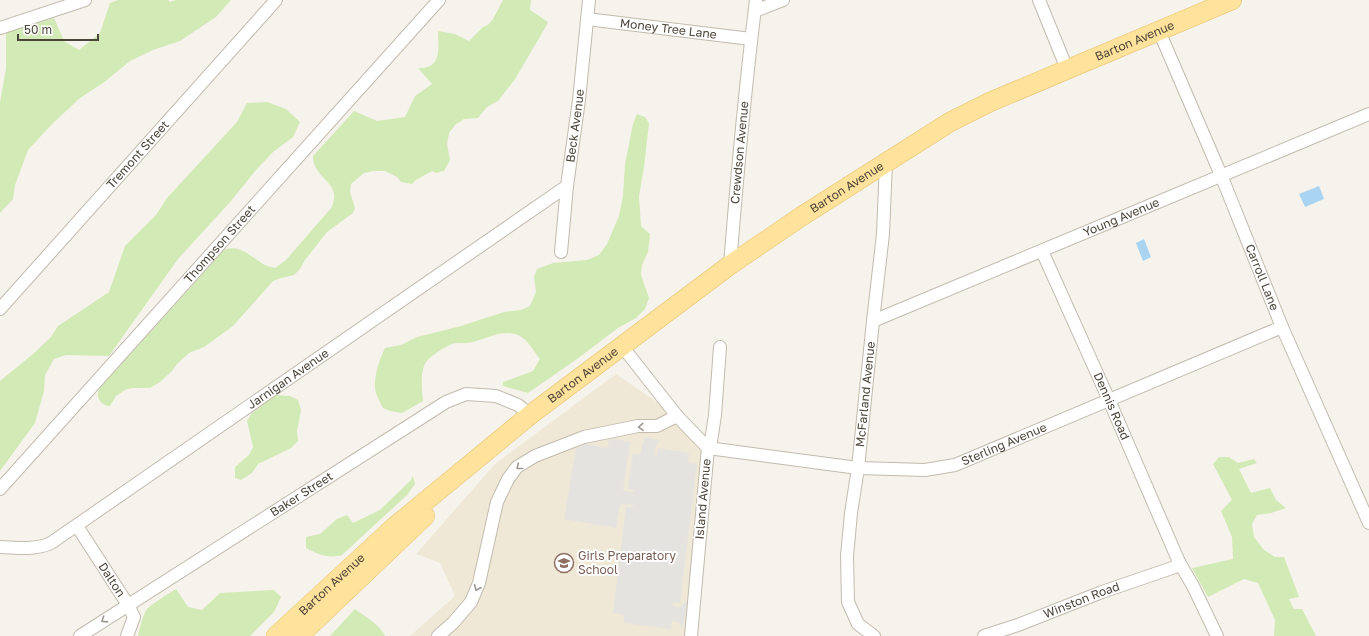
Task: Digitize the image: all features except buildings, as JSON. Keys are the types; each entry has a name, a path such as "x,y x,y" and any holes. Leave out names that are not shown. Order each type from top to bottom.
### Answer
{"main road":[{"name":"Barton Avenue","path":"276,636 393,528 530,415 730,265 802,216 950,122 990,102 1232,0"},
{"name":"Barton Avenue","path":"298,636 457,486 499,441"},
{"path":"318,636 392,561 457,486"}],"street":[{"path":"0,28 85,0"},
{"name":"Tremont Street","path":"0,309 276,0"},
{"name":"Thompson Street","path":"0,489 439,0"},
{"name":"Beck Avenue","path":"561,252 589,0"},
{"path":"756,6 784,0"},
{"path":"1039,0 1067,69"},
{"name":"Crewdson Avenue","path":"730,265 738,155 756,6"},
{"name":"Money Tree Lane","path":"586,19 751,39"},
{"name":"Carroll Lane","path":"1159,31 1221,174 1282,327 1369,523"},
{"name":"Young Avenue","path":"873,321 1042,251 1221,174 1369,114"},
{"name":"McFarland Avenue","path":"874,636 858,624 848,602 847,556 883,234 886,162"},
{"name":"Jarnigan Avenue","path":"0,547 44,546 77,526 291,376 568,186"},
{"name":"Dennis Road","path":"1042,251 1109,400 1178,562 1217,636"},
{"name":"Sterling Avenue","path":"709,448 858,468 925,470 955,466 1282,327"},
{"name":"Island Avenue","path":"622,346 677,416 709,448"},
{"name":"Island Avenue","path":"691,636 709,448 715,415 720,347"},
{"name":"Baker Street","path":"80,636 446,402 466,394 496,396 518,405 530,415"},
{"path":"438,636 453,623 471,602 479,583 497,502 508,479 517,467 535,456 584,437 638,426 657,426 677,416"},
{"name":"Dalton","path":"77,526 134,616 127,636"},
{"name":"Winston Road","path":"984,636 1018,625 1102,592 1176,567 1178,562"}],"shaded area":[{"path":"616,374 677,416 708,448 690,636 410,636 455,596 440,563 416,554 495,464"},
{"path":"645,437 660,440 655,448 654,454 656,456 658,448 689,453 688,463 697,464 680,603 673,602 672,605 680,607 687,601 683,629 680,623 674,621 672,622 671,629 624,623 624,616 622,614 613,613 626,507 633,507 633,505 620,505 616,528 564,519 576,449 586,444 606,448 608,447 609,438 630,442 623,489 624,491 633,492 635,491 628,488 633,454 640,454"}],"green space":[{"path":"118,0 168,0 170,2 176,0 231,0 216,17 180,41 153,50 130,61 103,83 80,98 52,124 28,150 15,185 13,199 0,213 0,102 6,69 6,32 54,18 64,41 79,50 100,33 110,3"},
{"path":"503,0 531,0 530,10 548,22 515,79 498,101 486,108 478,118 464,119 455,125 449,133 447,144 450,160 444,171 436,173 432,171 412,184 401,182 397,177 385,171 364,173 351,184 350,192 355,208 353,213 327,232 294,275 273,281 233,326 204,347 189,353 160,382 150,388 131,388 125,390 116,396 110,406 104,405 98,396 101,386 225,249 231,248 241,250 264,265 275,268 286,260 332,207 334,196 333,189 319,173 314,163 313,156 354,111 377,121 405,117 415,96 432,84 418,68 432,65 435,61 438,50 438,31 455,34 469,41 493,19"},
{"path":"267,102 286,109 300,122 293,137 273,152 256,170 231,201 178,259 109,356 66,355 54,359 45,375 44,391 35,423 0,471 0,381 51,337 58,326 109,292 125,246 156,215 167,198 237,122 247,103"},
{"path":"637,114 645,117 649,123 639,196 641,226 650,234 648,252 642,265 641,275 649,298 645,309 636,318 618,328 528,393 503,386 503,382 533,371 540,359 522,337 512,333 506,333 473,342 454,343 449,345 433,355 423,368 423,401 402,413 383,408 376,394 375,379 377,368 385,348 401,345 417,337 461,326 504,312 521,310 530,306 536,292 534,277 537,269 553,263 587,260 599,255 607,244 619,216 623,196 625,164 633,124"},
{"path":"275,395 290,396 298,400 301,410 297,431 298,441 291,448 258,464 252,473 241,480 235,478 235,467 249,455 253,447 247,421 252,413"},
{"path":"1219,457 1229,457 1238,463 1254,459 1257,463 1239,469 1251,493 1270,488 1276,500 1286,508 1271,513 1257,515 1252,524 1254,537 1264,550 1275,557 1284,557 1299,597 1289,599 1294,609 1302,609 1316,636 1274,636 1275,620 1258,583 1244,579 1208,597 1192,568 1233,559 1232,537 1221,511 1232,500 1213,464"},
{"path":"413,476 415,484 407,495 342,555 328,556 306,548 306,537 320,534 337,519 347,515 353,523 380,510 411,480"},
{"path":"176,589 188,607 202,610 220,593 274,590 281,597 274,612 250,636 138,636 142,619 147,609"},
{"path":"355,609 376,624 385,636 330,636"}],"water":[{"path":"1319,186 1324,199 1305,207 1299,194"},
{"path":"1144,239 1151,257 1143,261 1136,243"}],"place":[{"name":"Girls Preparatory School","path":"564,563"}]}
